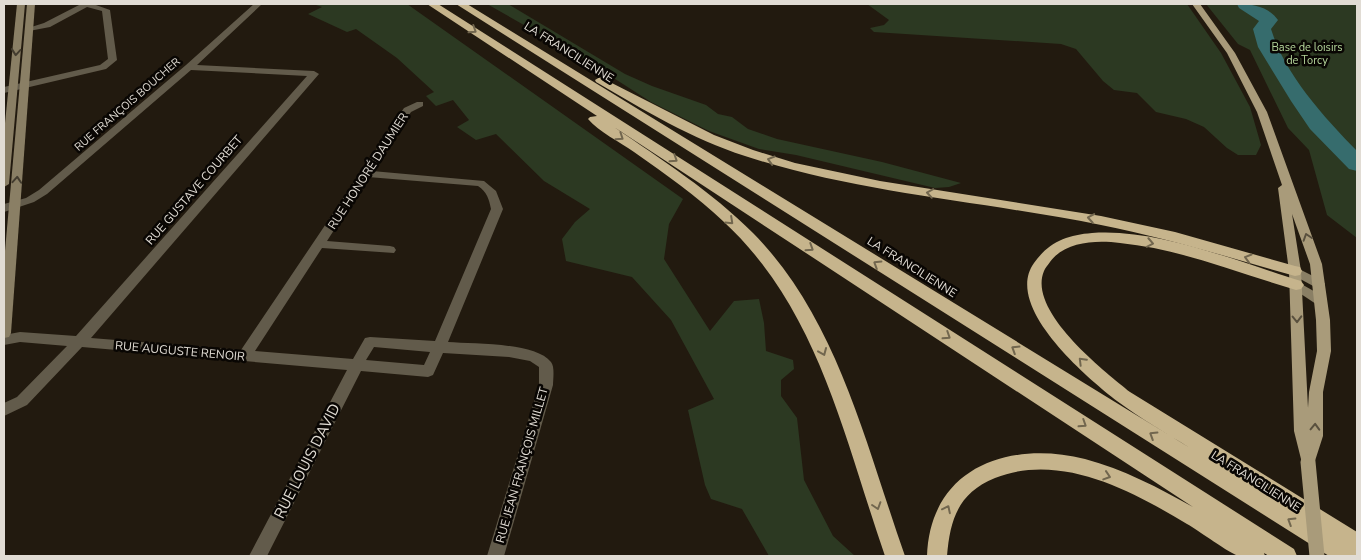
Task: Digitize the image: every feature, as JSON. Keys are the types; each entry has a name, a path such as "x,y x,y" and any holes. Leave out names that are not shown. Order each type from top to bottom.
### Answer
{"highway":[{"path":"432,4 1287,556"},
{"name":"LA FRANCILIENNE","path":"461,4 1347,556"},
{"path":"545,57 569,63 697,132 725,144 778,162 875,184 1100,219 1169,235 1296,278"},
{"path":"589,104 591,117 694,188 767,258 790,289 810,323 833,376 895,556"},
{"path":"1296,278 1164,246 1111,238 1081,239 1065,243 1044,257 1038,267 1035,279 1035,292 1040,307 1051,326 1090,369 1124,397 1357,543"},
{"path":"937,556 941,522 948,504 964,485 988,471 1018,462 1036,461 1074,466 1130,483 1181,510 1255,556"}],"main road":[{"path":"4,333 11,230 16,205 21,4"},
{"path":"4,184 29,30 31,4"},
{"path":"1196,4 1231,54 1249,86 1267,125 1282,175 1308,238 1319,284 1324,351 1316,392 1315,436 1308,462"},
{"path":"1282,175 1296,278 1302,431 1308,462 1317,556"},
{"path":"1296,278 1319,284"},
{"path":"1296,278 1321,300"}],"street":[{"path":"4,90 103,67 113,60 106,10 85,4 47,24 29,30"},
{"name":"RUE FRANÇOIS BOUCHER","path":"4,208 16,205 43,192 189,67 258,4"},
{"name":"RUE GUSTAVE COURBET","path":"4,410 22,401 78,342 314,74 189,67"},
{"name":"RUE HONORÉ DAUMIER","path":"244,357 407,110 420,104"},
{"path":"366,174 480,183 490,188 494,195 497,209 439,348"},
{"name":"RUE HONORÉ DAUMIER","path":"320,244 390,250"},
{"name":"RUE AUGUSTE RENOIR","path":"4,340 20,337 428,371 439,348"},
{"name":"RUE LOUIS DAVID","path":"258,556 370,342 439,348"},
{"name":"RUE JEAN FRANÇOIS MILLET","path":"439,348 509,352 533,356 546,365 546,385 496,556"}],"green space":[{"path":"313,4 407,4 683,199 669,224 664,259 710,331 734,301 759,299 764,323 766,351 793,360 794,369 781,380 781,396 797,418 804,480 833,536 855,556 769,556 742,509 711,499 705,485 688,410 714,399 671,320 632,277 566,261 562,239 575,222 590,209 544,181 496,134 476,140 457,127 469,120 453,100 436,106 426,96 434,92 397,58 356,29 347,32 308,14 322,7"},
{"path":"487,4 508,4 625,74 652,86 706,105 718,114 732,117 748,129 777,139 882,162 961,183 949,187 935,188 796,155 759,149 709,131 651,102 584,59"},
{"path":"867,4 1187,4 1221,53 1250,107 1261,145 1256,155 1238,155 1227,148 1204,127 1186,119 1156,112 1137,93 1114,90 1103,81 1076,49 1061,44 874,32 870,28 884,25 889,20"},
{"name":"Base de loisirs de Torcy","path":"1206,4 1357,4 1357,238 1327,215 1309,150 1288,128 1250,50 1238,44"}],"waterway":[{"path":"1245,4 1269,20 1262,29 1267,47 1318,124 1357,164"}]}
